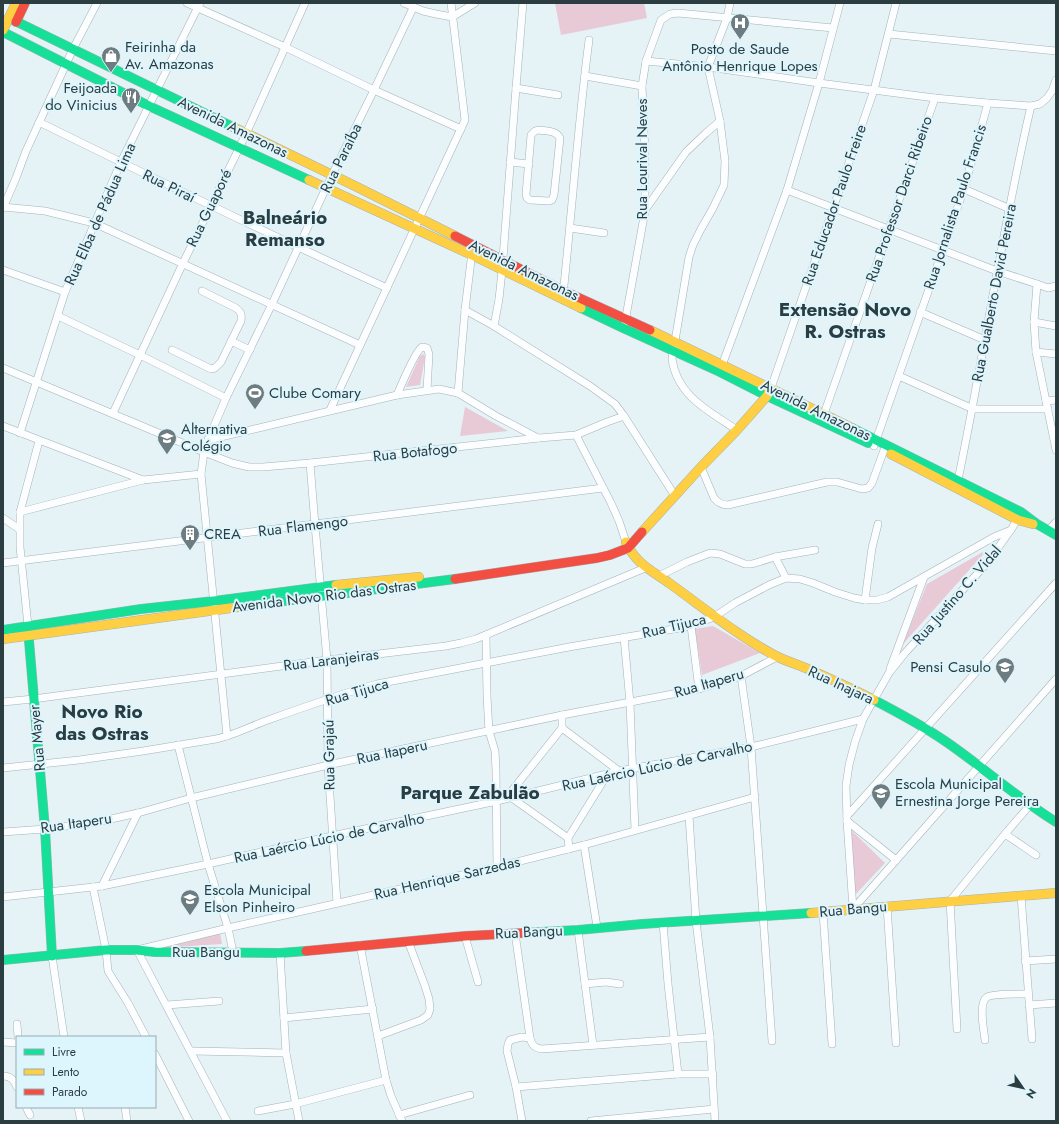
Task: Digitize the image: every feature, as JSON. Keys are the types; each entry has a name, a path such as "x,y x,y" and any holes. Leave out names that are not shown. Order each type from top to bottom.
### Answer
{"main road":[{"path":"9,19 10,3"},
{"path":"3,31 16,3"},
{"path":"9,19 25,3"},
{"name":"Avenida Amazonas","path":"9,19 473,245 503,260 563,295"},
{"name":"Avenida Amazonas","path":"3,31 66,65 149,106 326,187 502,271 563,295 624,324 673,351 721,368"},
{"name":"Avenida Amazonas","path":"624,324 675,342 721,368 769,392 958,480 1019,516"},
{"name":"Avenida Amazonas","path":"769,392 824,414 875,442 884,450 1052,532"},
{"name":"Avenida Novo Rio das Ostras","path":"215,605 322,597 436,582 597,558 620,551 638,536 737,430 769,392"},
{"name":"Avenida Novo Rio das Ostras","path":"3,639 29,631 215,605 320,586 412,578 600,553 626,545"},
{"name":"Rua Inajara","path":"626,545 636,559 645,568 659,576 714,617 777,657 808,669 874,700 926,729 979,766 1030,805 1056,822"},
{"name":"Avenida Novo Rio das Ostras","path":"3,630 29,631"},
{"name":"Rua Mayer","path":"29,631 33,699 45,829 52,956"},
{"name":"Rua Bangu","path":"3,960 106,950 280,953 465,936 578,930 1056,893"}],"street":[{"path":"97,3 39,122 3,207 45,211 94,224 360,345"},
{"path":"187,3 199,6 374,90 461,129"},
{"name":"Rua Guaporé","path":"113,413 182,263 246,134 305,3"},
{"path":"404,3 414,8 436,14 452,16 475,3"},
{"path":"330,410 465,120 451,3"},
{"path":"494,326 499,299 503,260 523,3"},
{"path":"730,3 727,18 708,67 720,121 725,161 724,185 693,245 689,258 672,359 673,369 679,382 689,396 700,406 737,430"},
{"path":"721,368 787,190 819,83 840,3"},
{"name":"Rua Educador Paulo Freire","path":"769,392 874,90 896,3"},
{"name":"Rua Elba de Pádua Lima","path":"20,433 65,292 121,162 199,6"},
{"name":"Rua Paraíba","path":"227,736 201,474 204,452 226,398 272,304 326,187 414,8"},
{"name":"Rua Lourival Neves","path":"624,324 645,210 645,154 642,86 646,61 661,20 665,16 678,13 727,18"},
{"path":"727,18 834,28"},
{"path":"889,34 1056,51"},
{"path":"563,295 589,40"},
{"path":"646,61 708,67 935,98 1030,106 1040,104 1047,98 1052,91 1056,80"},
{"path":"585,76 642,86"},
{"path":"516,88 558,95"},
{"name":"Rua Professor Darci Ribeiro","path":"824,414 935,98"},
{"name":"Rua Jornalista Paulo Francis","path":"875,442 964,189 988,103"},
{"name":"Rua Gualberto David Pereira","path":"958,480 973,409 984,340 1030,106"},
{"path":"645,210 686,152 706,132 720,121"},
{"name":"Rua Piraí","path":"39,122 298,248 387,288"},
{"path":"538,130 555,132 558,134 560,138 554,195 552,200 530,200 527,198 526,194 529,164 531,136 533,133 538,130"},
{"path":"510,162 529,164"},
{"path":"964,189 1010,210"},
{"path":"787,190 997,271 1048,288 1056,286"},
{"path":"570,228 604,233"},
{"path":"458,393 465,310 473,245"},
{"path":"3,270 65,292"},
{"path":"1037,284 1034,322 1036,352 1056,450"},
{"path":"172,350 212,369 221,362 241,321 241,311 230,304 202,291"},
{"path":"465,310 494,326 590,386 615,404 675,496"},
{"path":"920,312 984,340"},
{"path":"58,316 226,398"},
{"path":"1034,322 1056,326"},
{"path":"231,341 250,350"},
{"path":"397,395 416,355 422,346 427,348 429,354 427,390"},
{"path":"1036,352 1056,354"},
{"name":"Rua Botafogo","path":"3,368 204,452 249,467 310,463 576,435 624,416"},
{"path":"899,376 973,409 1048,409"},
{"path":"208,440 397,395 439,389 458,393 496,416 539,438"},
{"path":"1046,401 1056,400"},
{"path":"3,426 143,480"},
{"path":"576,435 619,521 626,545"},
{"name":"Rua Mayer","path":"29,631 19,529 20,512 39,441"},
{"path":"701,467 714,498 723,505 734,504 827,482 836,482 862,489 868,488 872,483 884,450"},
{"name":"Rua Grajaú","path":"310,463 314,525 327,660 328,765 337,903"},
{"path":"20,512 143,480 201,474"},
{"name":"Rua Flamengo","path":"3,563 603,488"},
{"name":"Rua Justino C. Vidal","path":"852,909 846,786 849,765 863,719 889,673 988,562 1019,516"},
{"path":"3,518 19,529"},
{"path":"1052,532 1056,522"},
{"path":"865,600 872,548 878,524"},
{"path":"775,557 786,578 807,581 854,598 876,600 888,597 994,537 1011,530"},
{"path":"659,576 687,562 710,553 720,554 745,564 752,564 775,557 815,550"},
{"name":"Rua Laranjeiras","path":"3,702 446,646 476,639 645,568"},
{"path":"889,673 924,577"},
{"name":"Rua Tijuca","path":"3,768 40,765 143,751 227,736 266,720 377,684 569,647 690,626 714,617 735,603 786,578"},
{"path":"896,860 847,818 1056,583"},
{"path":"690,626 699,689"},
{"path":"486,635 489,730 495,751 496,770 497,867"},
{"path":"624,637 630,703 635,830"},
{"name":"Rua Itaperu","path":"3,832 45,829 97,822 328,765 562,715 699,689 741,676 777,657"},
{"path":"741,676 752,747 772,1042"},
{"path":"852,909 1056,679"},
{"path":"562,715 562,728 509,798 568,838"},
{"name":"Rua Laércio Lúcio de Carvalho","path":"3,897 102,886 497,801 619,771 752,747 863,719"},
{"path":"562,728 619,771"},
{"path":"178,745 208,864 228,928 233,952"},
{"path":"569,849 568,838 607,775"},
{"name":"Rua Henrique Sarzedas","path":"137,950 497,867 584,845 755,797"},
{"path":"957,1029 950,901 1030,805"},
{"path":"102,886 138,813"},
{"path":"688,816 696,921 710,1036 715,1121"},
{"path":"1005,834 1036,855"},
{"path":"584,845 597,928"},
{"path":"93,887 106,950 108,971 128,1003 145,1036"},
{"path":"1021,896 1032,1039"},
{"path":"887,906 896,1043"},
{"path":"823,912 832,1044"},
{"path":"663,923 678,1074"},
{"path":"578,930 593,1045"},
{"path":"516,933 530,1038 532,1045 536,1048 542,1049 674,1040 710,1036"},
{"path":"465,936 478,982"},
{"path":"378,1036 421,1020 428,1015 430,1009 425,986 408,941"},
{"path":"360,945 386,1080 400,1118 470,1095"},
{"path":"137,950 227,1121"},
{"path":"280,953 286,1053 299,1121"},
{"name":"Rua Mayer","path":"52,956 64,1036"},
{"path":"1025,961 1056,959"},
{"path":"585,984 606,982 620,984"},
{"path":"984,1040 982,1012 984,1001 987,997 993,995 1028,994"},
{"path":"167,1005 219,1001"},
{"path":"1029,1004 1056,1003"},
{"path":"284,1018 373,1009"},
{"path":"18,1024 18,1036"},
{"path":"522,1121 508,1051 508,1044 510,1040 515,1038 530,1038"},
{"path":"3,1042 16,1042"},
{"path":"191,1051 286,1053"},
{"path":"158,1067 188,1121 180,1121"},
{"path":"516,1087 678,1074 713,1074"},
{"path":"3,1076 10,1077 16,1085"},
{"path":"258,1111 295,1104 386,1080"},
{"path":"26,1108 30,1116"},
{"path":"78,1108 81,1121"},
{"path":"125,1108 127,1121"},
{"path":"591,1121 714,1109"}],"shaded area":[{"path":"555,3 644,3 647,18 561,35"},
{"path":"424,354 425,357 420,385 406,387 420,356"},
{"path":"465,407 508,431 460,436"},
{"path":"988,549 903,644 927,584"},
{"path":"713,626 760,653 702,675 695,629"},
{"path":"851,830 885,863 855,895"},
{"path":"220,933 222,944 161,948"}],"traffic: fast":[{"path":"9,18 233,127"},
{"path":"3,32 149,106 309,180"},
{"path":"581,308 720,372 767,396 868,443"},
{"path":"852,428 1021,512 1037,524 1056,535"},
{"path":"238,607 455,579"},
{"path":"3,630 141,609 336,585"},
{"path":"28,629 45,829 52,956"},
{"path":"874,700 945,741 1056,822"},
{"path":"523,933 811,913"},
{"path":"3,960 106,950 280,953 306,951"}],"traffic: slow":[{"path":"3,30 16,3"},
{"path":"233,127 455,236"},
{"path":"309,180 472,255 581,308"},
{"path":"650,330 852,428"},
{"path":"642,532 737,430 769,392"},
{"path":"891,454 1018,520 1033,524"},
{"path":"626,542 634,555 644,566 747,639 778,657 804,667 874,700"},
{"path":"336,585 419,577"},
{"path":"3,639 238,607"},
{"path":"811,913 1056,893"}],"traffic: jam":[{"path":"16,22 25,3"},
{"path":"455,236 564,291 650,330"},
{"path":"455,579 610,555 628,548 642,532"},
{"path":"306,951 465,936 523,933"}],"place":[{"name":"Posto de Saude Antônio Henrique Lopes","path":"740,40"},
{"name":"Feirinha da Av. Amazonas","path":"111,73"},
{"name":"Feijoada do Vinicius","path":"131,114"},
{"name":"Clube Comary","path":"255,410"},
{"name":"Alternativa Colégio","path":"167,455"},
{"name":"CREA","path":"190,551"},
{"name":"Pensi Casulo","path":"1005,684"},
{"name":"Escola Municipal Ernestina Jorge Pereira","path":"881,810"},
{"name":"Escola Municipal Elson Pinheiro","path":"190,916"}],"district":[{"name":"Balneário Remanso","path":"285,228"},
{"name":"Extensão Novo R. Ostras","path":"845,320"},
{"name":"Novo Rio das Ostras","path":"102,722"},
{"name":"Parque Zabulão","path":"470,792"}]}
